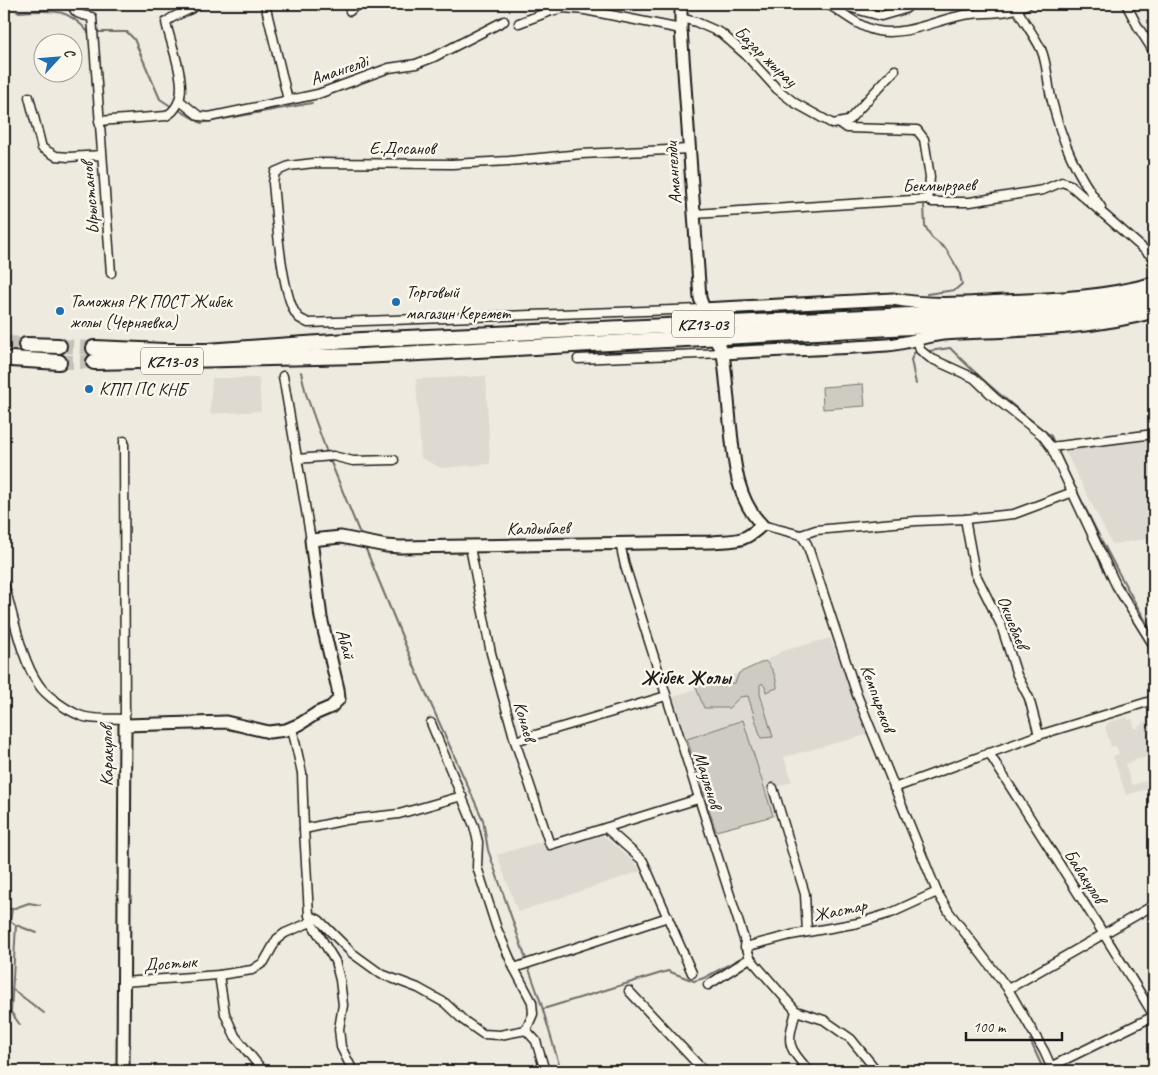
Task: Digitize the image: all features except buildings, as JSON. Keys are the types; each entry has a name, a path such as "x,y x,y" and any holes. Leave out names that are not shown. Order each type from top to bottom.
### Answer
{"highway":[{"name":"KZ13-03","path":"251,353 362,340 1060,308 1101,303 1154,291"},
{"name":"KZ13-03","path":"94,355 251,353 362,356 1084,318 1134,309 1154,303"},
{"path":"362,340 362,356"},
{"path":"26,345 59,346"},
{"path":"6,358 59,362"}],"main road":[{"name":"Амангелди","path":"681,4 700,298 702,309 714,338"},
{"path":"702,309 893,299 913,303 930,303 1074,298 1108,294 1154,282"},
{"path":"724,353 890,345 940,334 1064,328 1098,324 1154,312"},
{"path":"714,338 724,353 738,483 747,506 762,525"},
{"name":"Калдыбаев","path":"311,540 341,537 393,546 713,542 738,540 751,536 762,525"},
{"name":"Абай","path":"125,722 226,722 269,732 292,728 317,712 331,707 339,699 334,667 321,618 311,540"},
{"name":"Каракулов","path":"123,1071 125,722"}],"street":[{"name":"Ырыстанов","path":"73,4 73,8 78,14 92,17 111,272"},
{"path":"99,121 166,116 173,112 180,101 182,83 166,22 172,17 199,4"},
{"path":"265,4 288,100"},
{"path":"350,11 357,4"},
{"path":"828,4 857,22 877,31 897,32 965,15 1000,14 1028,4"},
{"path":"837,4 881,16 905,9 911,4"},
{"path":"1126,4 1154,52"},
{"path":"519,23 564,8 681,23"},
{"path":"1017,9 1040,48 1046,65 1051,99 1066,148 1089,191 1109,218"},
{"name":"Амангелді","path":"180,101 199,116 209,118 318,94 389,68 416,64 442,53 504,21"},
{"name":"Базар жырау","path":"681,23 696,22 721,33 746,55 777,90 795,103 833,124 840,124 847,128 917,130 924,139 930,177 928,199"},
{"path":"840,124 848,121 895,70"},
{"path":"29,97 42,148 56,156 102,155"},
{"name":"Е.Досанов","path":"690,149 581,154 452,164 314,163 289,166 275,172 273,183 282,265 289,299 298,317 308,323 702,309"},
{"name":"Бекмырзаев","path":"694,214 928,199 932,202 970,202 1043,190 1062,182 1070,185 1154,258"},
{"path":"917,338 920,350 930,358 974,378 995,398 1042,435 1051,446 1116,585 1154,646"},
{"path":"578,359 724,353"},
{"name":"Абай","path":"283,376 311,540"},
{"path":"1051,446 1154,434"},
{"name":"Каракулов","path":"124,441 125,722"},
{"path":"297,459 333,456 353,461 394,460"},
{"path":"762,525 801,536 816,530 1014,514 1073,492"},
{"name":"Окшебаев","path":"965,519 975,573 1001,624 1018,675 1029,698 1039,734"},
{"name":"Кемпиреков","path":"801,536 807,544 857,695 937,892 949,912 1008,989 1052,1068"},
{"name":"Мауленов","path":"620,543 624,566 745,947 750,958 796,1011"},
{"name":"Конаев","path":"470,546 491,653 515,741 550,845 698,799"},
{"path":"4,584 24,654 40,686 53,699 80,716 125,722"},
{"path":"515,741 666,696"},
{"path":"894,788 1039,734 1154,700"},
{"path":"431,723 474,826 478,842 477,867 497,929 514,968 532,1002 533,1014 526,1030"},
{"path":"292,728 302,773 310,918 335,961 340,980 343,1005 339,1029 340,1047 353,1071"},
{"name":"Бабакулов","path":"989,753 1060,868 1104,933 1154,1016"},
{"path":"773,788 805,894 807,932"},
{"path":"304,829 346,820 399,814 462,796"},
{"path":"606,828 643,861 692,973"},
{"name":"Жастар","path":"745,947 891,913 937,892"},
{"path":"1008,989 1154,904"},
{"path":"514,968 668,917"},
{"path":"310,918 319,920 352,953 381,974 418,988 445,1003 463,1020 483,1034 500,1035 526,1030"},
{"name":"Достык","path":"123,982 219,975 252,970 264,962 277,939 310,918"},
{"path":"708,985 750,958"},
{"name":"Достык","path":"219,975 225,1014 235,1036 263,1071"},
{"path":"629,991 704,1071"},
{"path":"809,1071 791,1050 789,1036 796,1011 824,1020 851,1039 877,1071"},
{"path":"1052,1068 1154,1016"},
{"path":"526,1030 536,1041 544,1071"}],"shaded area":[{"path":"486,376 490,464 441,468 421,458 416,379"},
{"path":"212,378 259,378 261,411 210,414"},
{"path":"863,384 865,406 823,409 822,387"},
{"path":"1154,437 1154,538 1112,544 1064,449"},
{"path":"830,638 870,734 784,757 792,781 772,789 780,815 716,831 673,697 753,668 783,651"},
{"path":"765,661 774,673 777,688 766,692 762,683 760,685 760,694 773,737 761,738 748,696 740,697 729,708 704,708 694,682 707,677 720,687 735,683 739,673"},
{"path":"1127,717 1128,720 1132,719 1135,729 1139,728 1138,726 1142,725 1144,721 1154,721 1154,753 1148,752 1145,755 1146,757 1136,760 1134,758 1135,761 1125,764 1132,785 1149,780 1151,788 1126,795 1113,756 1119,754 1116,746 1111,747 1105,727 1107,723"},
{"path":"743,720 773,816 716,831 687,739"},
{"path":"603,835 637,865 641,871 518,912 497,855 543,841 548,851"}],"waterway":[{"path":"17,12 47,11 64,14 72,17 88,32 92,32"},
{"path":"97,32 127,32 134,39 160,99 172,107"},
{"path":"177,109 201,123 312,103"},
{"path":"924,206 925,226 932,238 946,249 959,271 962,284 955,290 927,294"},
{"path":"929,351 950,348 986,383 1051,436 1055,445"},
{"path":"916,352 911,360 916,384"},
{"path":"301,372 306,394 327,453"},
{"path":"1057,449 1103,543 1154,635"},
{"path":"330,460 360,534"},
{"path":"365,547 417,673 483,820 488,850 526,959"},
{"path":"12,909 29,903 40,905"},
{"path":"4,908 12,909 10,921 16,925 11,1012 20,1025"},
{"path":"16,925 37,933"},
{"path":"543,1009 668,971 694,981 704,978 741,958"},
{"path":"529,969 561,1071"},
{"path":"12,989 44,1013"},
{"path":"1030,1040 1044,1071"}],"tunnel":[{"path":"4,342 26,345"},
{"path":"59,346 94,348"},
{"path":"59,362 94,362"}],"place":[{"name":"Торговый магазин Керемет","path":"396,302"},
{"name":"Таможня РК ПОСТ Жибек жолы (Черняевка)","path":"60,311"},
{"name":"КПП ПС КНБ","path":"89,389"}],"district":[{"name":"Жібек Жолы","path":"686,677"}]}
